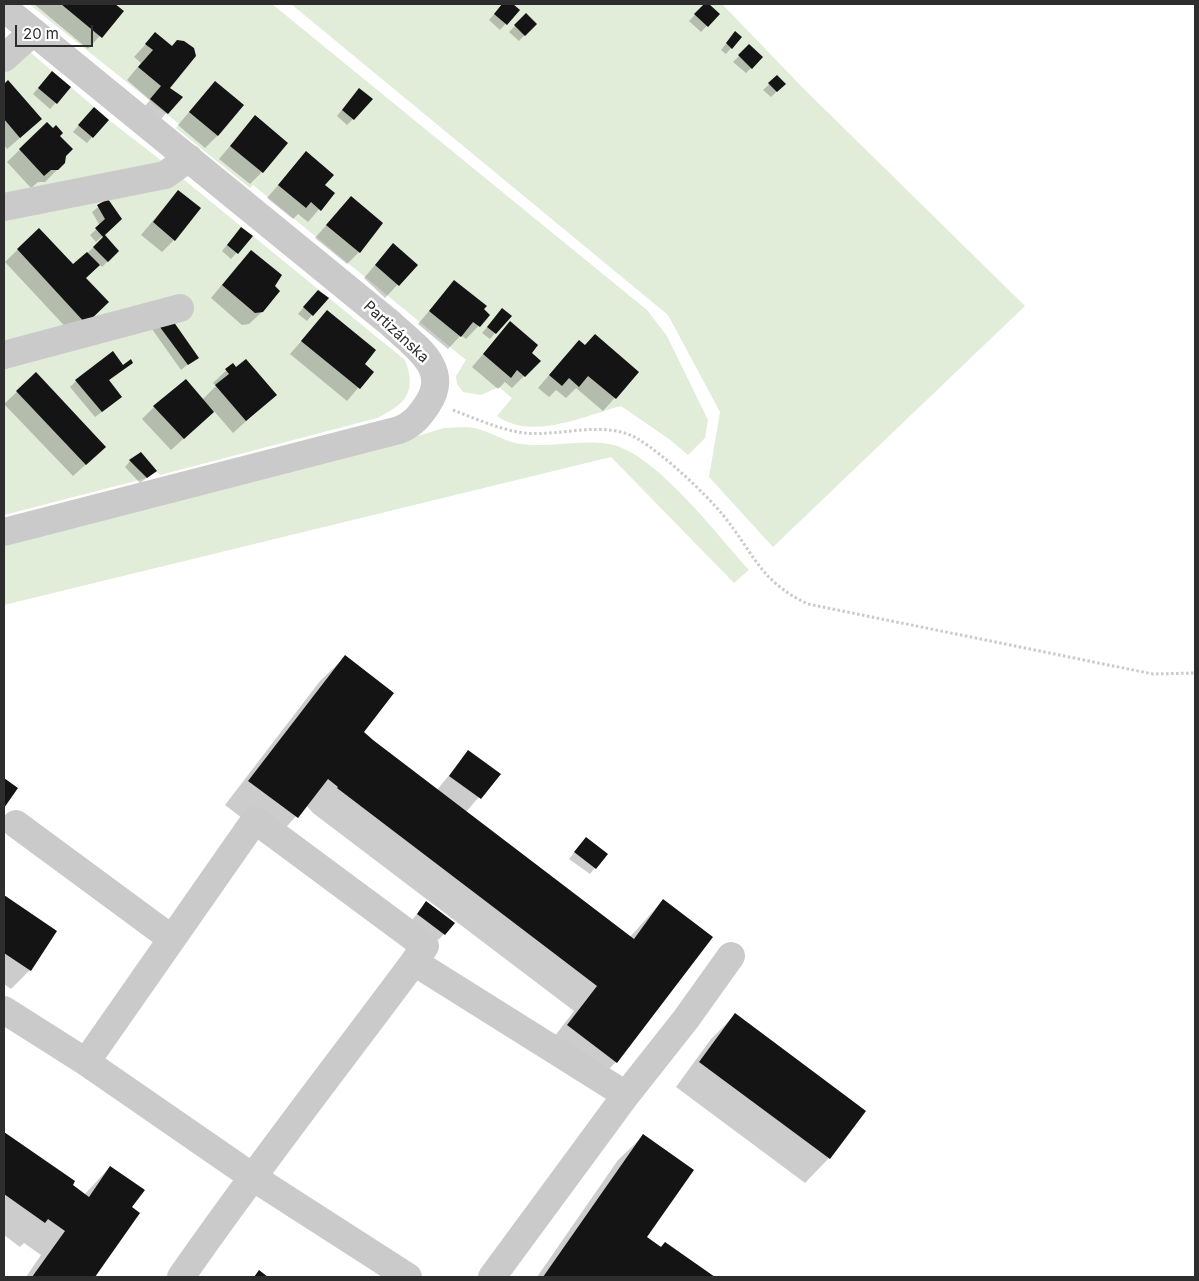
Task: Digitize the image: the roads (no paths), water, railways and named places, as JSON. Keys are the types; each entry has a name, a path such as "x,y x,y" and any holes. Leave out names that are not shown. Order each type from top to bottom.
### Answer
{"street":[{"name":"Partizánska","path":"4,8 390,323 428,358 436,374 435,388 429,402 414,422 399,430 4,532"},
{"path":"4,58 33,32"},
{"path":"4,207 165,175 189,158"},
{"path":"4,355 180,308"},
{"path":"86,1062 255,820 425,946 181,1277"},
{"path":"16,824 172,939"},
{"path":"492,1277 626,1095 686,1019 731,956"},
{"path":"414,962 626,1095"},
{"path":"4,1010 86,1062 254,1178 408,1277"}]}
